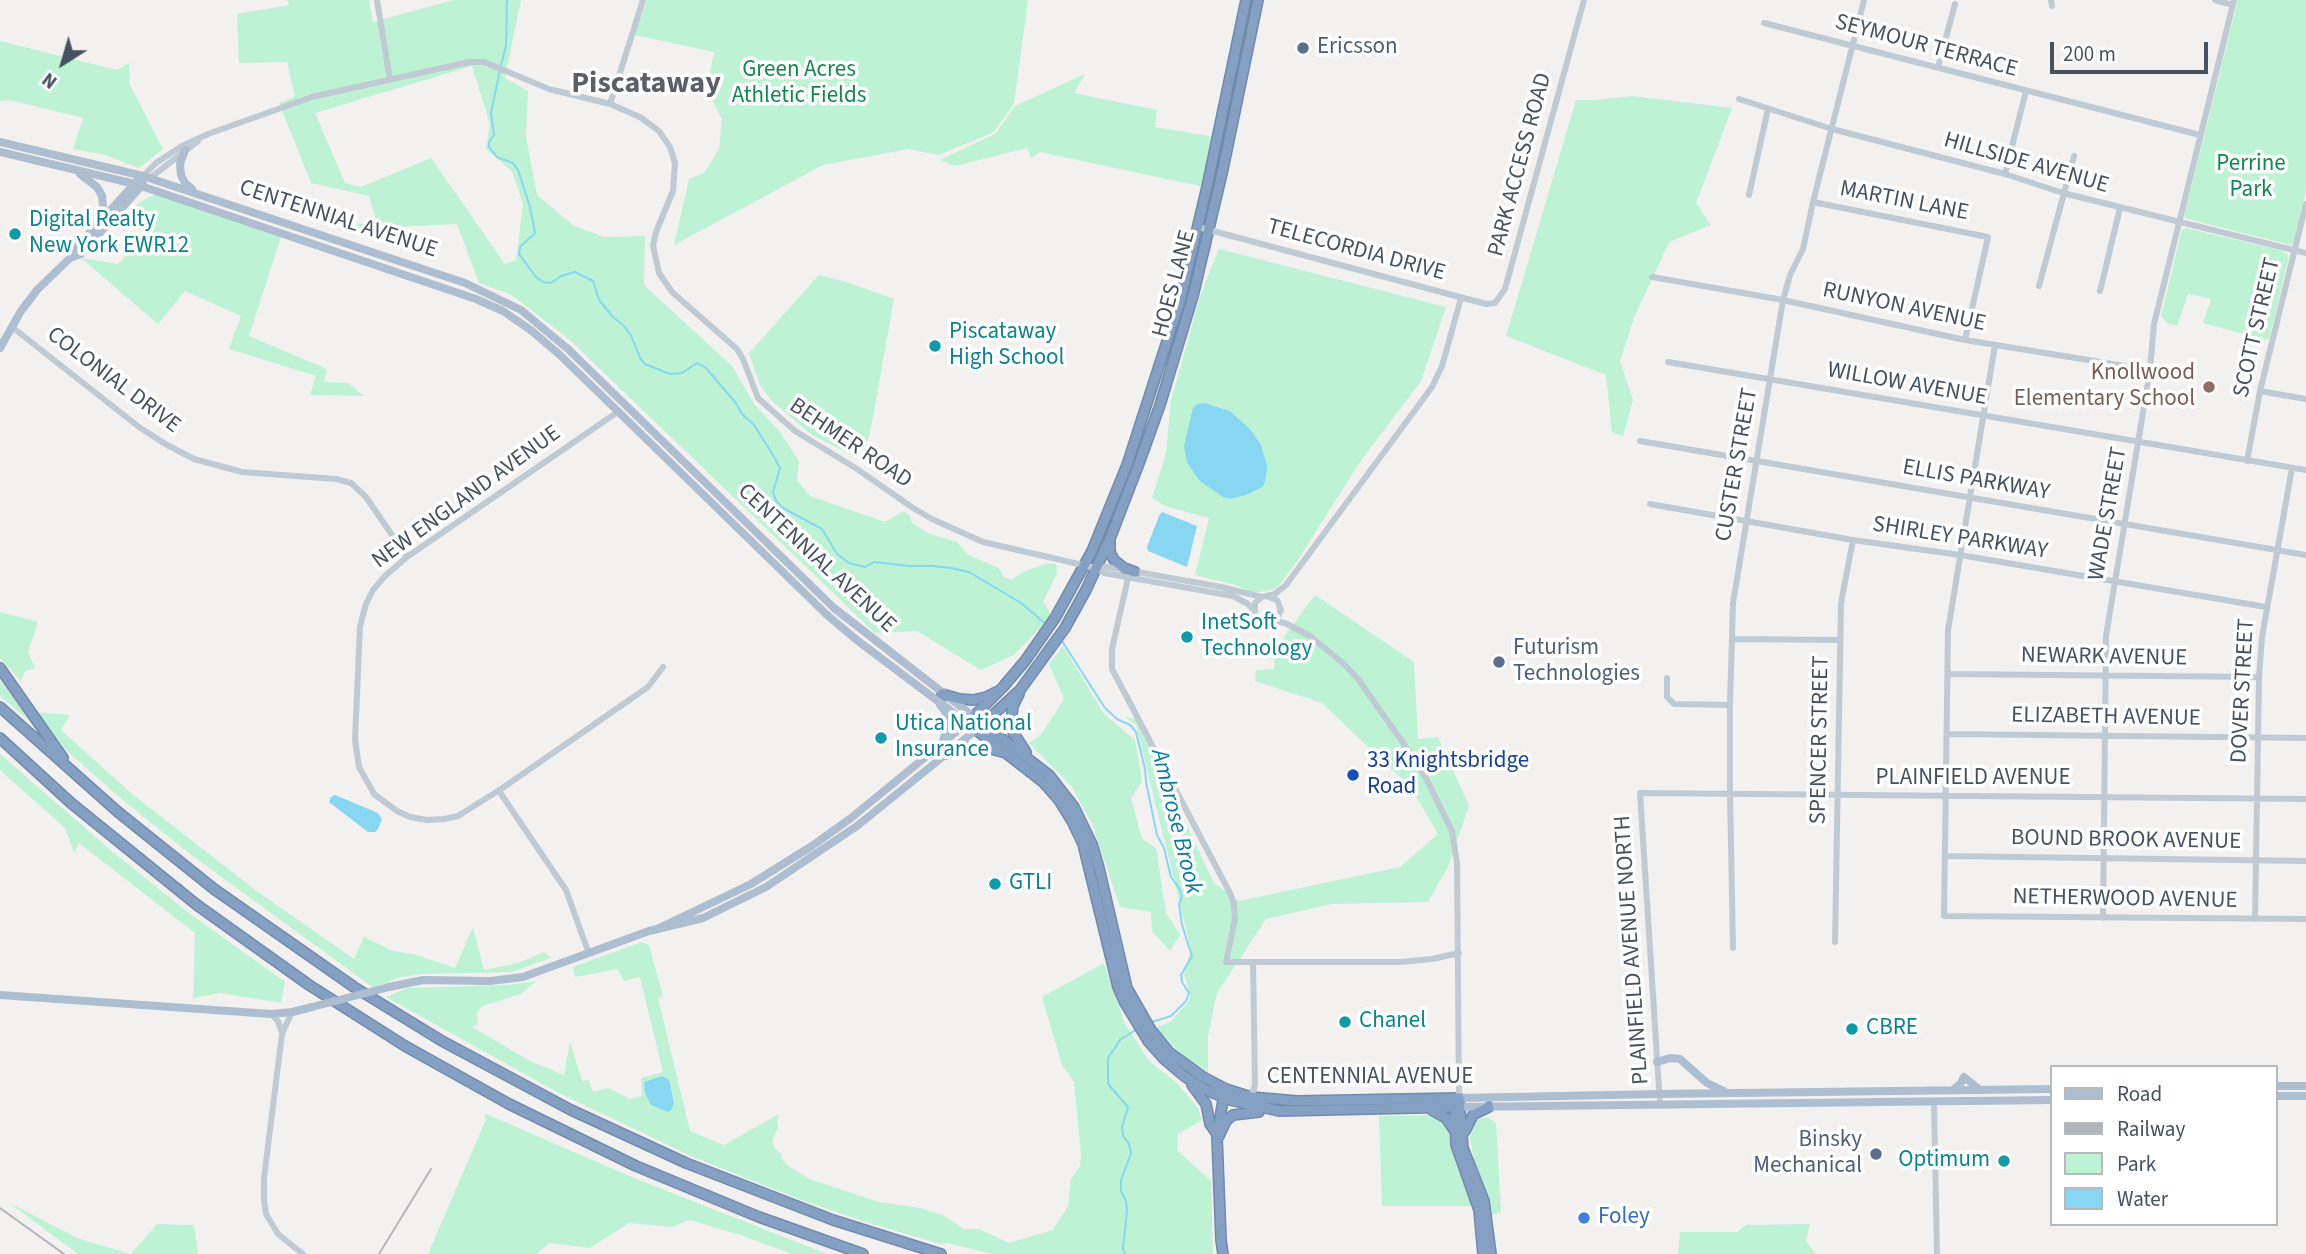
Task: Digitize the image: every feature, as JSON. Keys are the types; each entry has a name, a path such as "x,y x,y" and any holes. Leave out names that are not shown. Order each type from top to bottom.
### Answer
{"highway":[{"name":"HOES LANE","path":"970,720 1003,687 1055,618 1084,565 1134,446 1168,340 1198,227 1246,0"},
{"name":"HOES LANE","path":"1020,690 1065,628 1096,568 1111,536 1160,405 1193,296 1209,230 1258,0"},
{"path":"1111,536 1110,548 1114,560 1132,575"},
{"path":"0,668 75,775"},
{"path":"939,697 973,700 986,697 1003,687"},
{"path":"980,727 1020,690"},
{"path":"1020,690 1012,712 1013,732 1033,762"},
{"path":"0,707 75,775 177,860 276,934 354,987 485,1065 600,1124 710,1173 832,1220 941,1254"},
{"name":"CENTENNIAL AVENUE","path":"970,720 1033,762 1063,790 1083,824 1099,868 1128,988 1140,1022"},
{"name":"CENTENNIAL AVENUE","path":"980,727 1042,782 1059,800 1072,821 1083,844 1118,987 1164,1059 1184,1076 1251,1106 1279,1111 1429,1108 1459,1103"},
{"path":"0,738 96,824 197,905 309,985 405,1046 509,1104 636,1166 748,1213 863,1254"},
{"path":"946,754 962,748 991,749 1009,754"},
{"name":"CENTENNIAL AVENUE","path":"1147,1032 1180,1061 1224,1093 1297,1101 1459,1103"},
{"path":"1184,1076 1206,1104 1210,1124 1217,1138"},
{"path":"1223,1254 1217,1138 1224,1093"},
{"path":"1459,1103 1455,1116 1458,1156 1479,1210 1483,1254"},
{"path":"1459,1103 1465,1156 1484,1201 1491,1254"},
{"path":"1462,1139 1471,1117 1489,1107"},
{"path":"1429,1108 1446,1118 1455,1132"},
{"path":"1217,1138 1226,1121 1233,1115 1279,1111"}],"main road":[{"name":"CENTENNIAL AVENUE","path":"0,142 146,177 465,283 521,310 627,405 834,608 939,697"},
{"path":"186,150 180,163 181,175 185,183 200,195"},
{"name":"CENTENNIAL AVENUE","path":"0,152 138,185 477,299 503,311 561,356 827,615 858,641 970,720"},
{"path":"75,170 90,180 102,196 100,223"},
{"path":"0,348 37,290 146,177"},
{"path":"70,258 81,254 138,185"},
{"path":"939,697 947,723 942,744"},
{"path":"0,995 271,1014 292,1012 424,980 508,980 523,977 657,929 745,887 812,846 851,818 970,720"},
{"path":"657,929 702,918 766,887 857,826 980,727"},
{"path":"1657,1062 1670,1058 1680,1059 1707,1083 1730,1093"},
{"path":"1950,1091 1957,1088 1964,1077 1981,1090"},
{"path":"2278,1086 2306,1086"},
{"name":"CENTENNIAL AVENUE","path":"1459,1103 1660,1094 2050,1089"},
{"path":"2278,1097 2306,1096"},
{"name":"CENTENNIAL AVENUE","path":"1459,1103 1489,1107 2050,1100"}],"street":[{"path":"377,0 390,80"},
{"path":"610,104 643,0"},
{"name":"PARK ACCESS ROAD","path":"1461,298 1486,304 1495,303 1505,289 1584,0"},
{"name":"CUSTER STREET","path":"1733,948 1730,705 1733,603 1783,300 1790,275 1803,249 1864,0"},
{"path":"2214,0 2233,2"},
{"name":"WADE STREET","path":"2104,918 2106,636 2150,370 2154,324 2233,2"},
{"path":"1938,67 1955,4"},
{"name":"SEYMOUR TERRACE","path":"1764,23 2200,135"},
{"name":"BEHMER ROAD","path":"208,134 312,97 474,61 497,67 549,89 610,104 640,117 659,131 670,147 676,163 673,191 653,246 659,273 673,292 737,349 755,393 764,405 807,439 932,519 997,547 1084,565 1104,573 1132,575"},
{"path":"2005,174 2026,91"},
{"name":"HILLSIDE AVENUE","path":"1739,99 1832,130 2005,174 2063,193 2306,253"},
{"path":"1749,195 1768,109"},
{"path":"146,177 208,134"},
{"path":"146,177 169,153 208,134"},
{"path":"2039,286 2074,156"},
{"name":"MARTIN LANE","path":"1813,202 1989,237 1965,340"},
{"name":"SCOTT STREET","path":"2247,461 2260,391 2306,204"},
{"path":"2100,291 2120,208"},
{"name":"TELECORDIA DRIVE","path":"1198,227 1461,298 1443,366 1432,387 1286,585 1275,594 1264,597"},
{"name":"RUNYON AVENUE","path":"1652,277 1783,300 1965,340 2150,370"},
{"name":"COLONIAL DRIVE","path":"12,327 139,427 194,459 242,472 336,479 351,483 362,491 407,557"},
{"path":"1946,856 1948,630 1995,345"},
{"name":"WILLOW AVENUE","path":"1668,362 2306,470"},
{"path":"2260,391 2306,399"},
{"name":"NEW ENGLAND AVENUE","path":"627,405 407,557 373,590 362,617 359,638 355,740 359,767 370,788 383,802 400,813 436,820 458,816 499,791 648,687 663,667"},
{"name":"ELLIS PARKWAY","path":"1640,441 2306,555"},
{"name":"DOVER STREET","path":"2255,919 2259,677 2266,607 2292,468"},
{"name":"SHIRLEY PARKWAY","path":"1650,504 2266,607"},
{"name":"SPENCER STREET","path":"1835,942 1839,640 1841,603 1853,540"},
{"path":"1132,575 1221,587 1274,598 1296,628"},
{"path":"1132,575 1233,596 1248,604 1257,619 1263,623 1275,621 1296,628 1327,649 1358,679 1426,778 1455,841 1459,953 1459,1103"},
{"path":"1132,575 1112,649 1112,669 1231,895 1235,919 1226,962 1401,962 1459,953"},
{"name":"TELECORDIA DRIVE","path":"1281,609 1286,585"},
{"path":"1254,611 1255,603 1264,597"},
{"path":"1275,621 1281,609"},
{"path":"1733,639 1839,640"},
{"name":"NEWARK AVENUE","path":"1948,674 2259,677"},
{"path":"1667,678 1667,697 1674,704 1730,705"},
{"name":"ELIZABETH AVENUE","path":"1947,734 2306,738"},
{"path":"499,791 566,890 589,954"},
{"name":"PLAINFIELD AVENUE","path":"1640,793 2306,799"},
{"name":"PLAINFIELD AVENUE NORTH","path":"1640,793 1660,1104"},
{"name":"BOUND BROOK AVENUE","path":"1946,856 2306,860"},
{"name":"NETHERWOOD AVENUE","path":"1946,856 1944,916 2306,919"},
{"path":"1251,1097 1255,1086 1253,962"},
{"path":"292,1012 282,1034 264,1178 264,1200 266,1214 278,1234 303,1254"},
{"path":"271,1014 278,1021 282,1034"},
{"path":"1934,1102 1937,1254"}],"green space":[{"path":"287,0 369,0 373,22 453,0 521,0 505,78 528,91 526,137 537,195 574,226 604,237 645,236 644,285 733,367 754,404 780,432 799,461 797,480 810,496 885,522 904,511 910,516 912,523 930,534 957,542 968,555 999,568 1003,576 1011,580 1025,571 1048,563 1056,564 1057,573 1043,602 1051,615 1014,655 981,670 917,631 875,633 571,341 512,295 479,283 457,224 336,230 376,220 369,196 311,183 279,103 295,97 287,62 239,63 237,14 289,5","holes":["472,66 490,124 486,149 512,171 523,204 516,260 505,264 431,158 361,187 345,183 315,113"]},
{"name":"Green Acres Athletic Fields","path":"647,0 1028,0 1014,104 994,132 939,155 908,149 823,165 674,245 689,179 704,173 719,149 722,119 707,90 714,52 635,35"},
{"name":"Perrine Park","path":"2238,0 2306,0 2306,191 2291,245 2187,219 2184,216"},
{"path":"0,41 117,70 129,63 130,85 163,149 139,168 105,155 73,149 83,118 10,100 0,101"},
{"path":"1085,74 1074,93 1157,110 1155,127 1216,137 1204,187 1040,152 1031,158 1027,148 955,166 940,160 995,134 1015,106"},
{"path":"1632,96 1732,108 1696,203 1711,225 1669,242 1634,318 1620,361 1633,400 1623,436 1612,432 1606,375 1506,336 1576,100"},
{"path":"155,194 281,237 249,336 327,369 324,382 348,383 364,396 310,395 316,376 229,349 241,316 185,291 158,324 81,258 118,264 152,228 130,208"},
{"path":"2182,229 2283,251 2289,256 2269,339 2203,323 2211,299 2188,294 2177,326 2167,323 2161,316"},
{"path":"1219,249 1446,307 1421,381 1360,462 1296,563 1276,589 1253,593 1235,585 1195,575 1209,518 1165,506 1152,498 1166,453 1171,401 1201,293","holes":["1214,405 1230,411 1251,430 1261,445 1263,487 1230,499"]},
{"path":"819,275 894,299 870,434 863,449 854,456 812,435 771,400 760,385 749,353"},
{"path":"1315,595 1414,662 1418,739 1438,737 1469,806 1448,867 1428,902 1332,904 1266,919 1217,993 1208,1036 1208,1073 1186,1058 1155,1028 1170,1022 1188,1002 1190,996 1184,974 1191,949 1136,725 1125,717 1136,719 1214,883 1239,901 1400,867 1438,834 1411,788 1322,703 1255,681 1256,670 1274,669 1275,649"},
{"path":"0,612 38,622 28,652 35,668 25,671 21,681 0,658"},
{"path":"1063,646 1104,714 1135,740 1142,781 1131,798 1142,839 1156,848 1166,913 1180,935 1170,951 1152,931 1151,912 1120,907 1093,826 1072,787 1029,743 1041,735 1064,699 1049,664"},
{"path":"0,680 30,721 0,696"},
{"path":"37,714 70,715 61,730 132,794 258,892 354,959 364,937 393,951 413,954 455,968 473,927 484,970 518,963 544,952 551,958 511,972 422,974 397,978 374,988 190,854 125,802 66,750"},
{"path":"0,754 114,853 185,910 285,982 281,1003 220,993 193,998 195,933 79,843 74,853 65,828 0,770"},
{"path":"642,942 649,945 663,996 658,998 690,1131 724,1145 779,1114 778,1128 772,1141 775,1149 782,1154 781,1158 787,1165 810,1179 879,1202 920,1208 943,1215 964,1229 979,1229 1009,1243 1053,1230 1068,1206 1071,1179 1080,1166 1074,1082 1062,1065 1042,997 1104,963 1125,1024 1149,1061 1176,1082 1198,1108 1202,1120 1178,1134 1177,1150 1211,1181 1213,1254 992,1254 947,1243 940,1244 866,1222 804,1201 693,1157 559,1093 386,997 407,988 508,985 536,981 521,994 482,1006 477,1013 478,1024 472,1027 530,1061 564,1075 570,1042 582,1081 589,1080 593,1092 609,1088 630,1099 642,1096 641,1078 663,1072 640,977 624,981 618,969 575,977 573,967"},
{"path":"484,1113 634,1178 827,1254 792,1254 690,1220 672,1227 629,1223 590,1248 550,1243 538,1252 539,1254 428,1254 486,1119"},
{"path":"1433,1115 1444,1120 1452,1134 1455,1162 1473,1206 1382,1206 1379,1116"},
{"path":"1488,1117 1496,1123 1501,1212 1493,1215 1490,1215 1475,1166 1470,1137 1476,1120"},
{"path":"8,1202 77,1238 130,1254 78,1254"},
{"path":"157,1224 194,1225 198,1254 131,1254"},
{"path":"1810,1224 1806,1241 1816,1254 1678,1254 1680,1232 1737,1232 1746,1225"}],"water":[{"path":"1205,403 1230,411 1251,430 1261,445 1267,465 1263,487 1230,499 1223,497 1200,481 1187,463 1184,446 1193,408 1197,404"},
{"path":"1162,512 1197,526 1187,567 1148,551 1147,547"},
{"path":"335,795 378,813 382,819 378,829 368,832 329,802"},
{"path":"662,1076 669,1080 674,1103 668,1112 651,1105 645,1093 644,1082"}],"waterway":[{"name":"Ambrose Brook","path":"501,65 506,46 507,0"},
{"name":"Ambrose Brook","path":"500,70 491,113 494,135 489,147 497,157 513,163 518,170 535,233 520,247 519,254 536,277 551,283 561,276 575,272 593,281 599,300 631,335 645,364 670,374 682,373 697,363 706,368 754,425 780,468 773,492 776,501 783,508 822,529 837,554 849,563 865,567 874,562 932,566 969,572 1021,603 1047,625"},
{"name":"Ambrose Brook","path":"1060,638 1105,708 1136,732 1157,835 1164,848 1171,877 1182,896 1179,904 1182,925 1192,956 1181,975 1189,993 1186,1001 1171,1016 1152,1022"},
{"name":"Ambrose Brook","path":"1125,1254 1123,1249 1127,1211 1121,1180 1131,1153 1122,1127 1128,1107 1108,1084 1108,1058 1120,1040 1137,1029"}],"railway":[{"path":"379,1254 431,1169"},
{"path":"0,1208 64,1254"}],"place":[{"name":"Ericsson","path":"1303,48"},
{"name":"Digital Realty New York EWR12","path":"15,234"},
{"name":"Piscataway High School","path":"935,346"},
{"name":"Knollwood Elementary School","path":"2209,387"},
{"name":"InetSoft Technology","path":"1187,637"},
{"name":"Futurism Technologies","path":"1499,662"},
{"name":"Utica National Insurance","path":"881,738"},
{"name":"33 Knightsbridge Road","path":"1353,775"},
{"name":"GTLI","path":"995,884"},
{"name":"Chanel","path":"1345,1022"},
{"name":"CBRE","path":"1852,1029"},
{"name":"Binsky Mechanical","path":"1876,1154"},
{"name":"Optimum","path":"2004,1161"},
{"name":"Foley","path":"1584,1218"}],"district":[{"name":"Piscataway","path":"646,85"}]}
